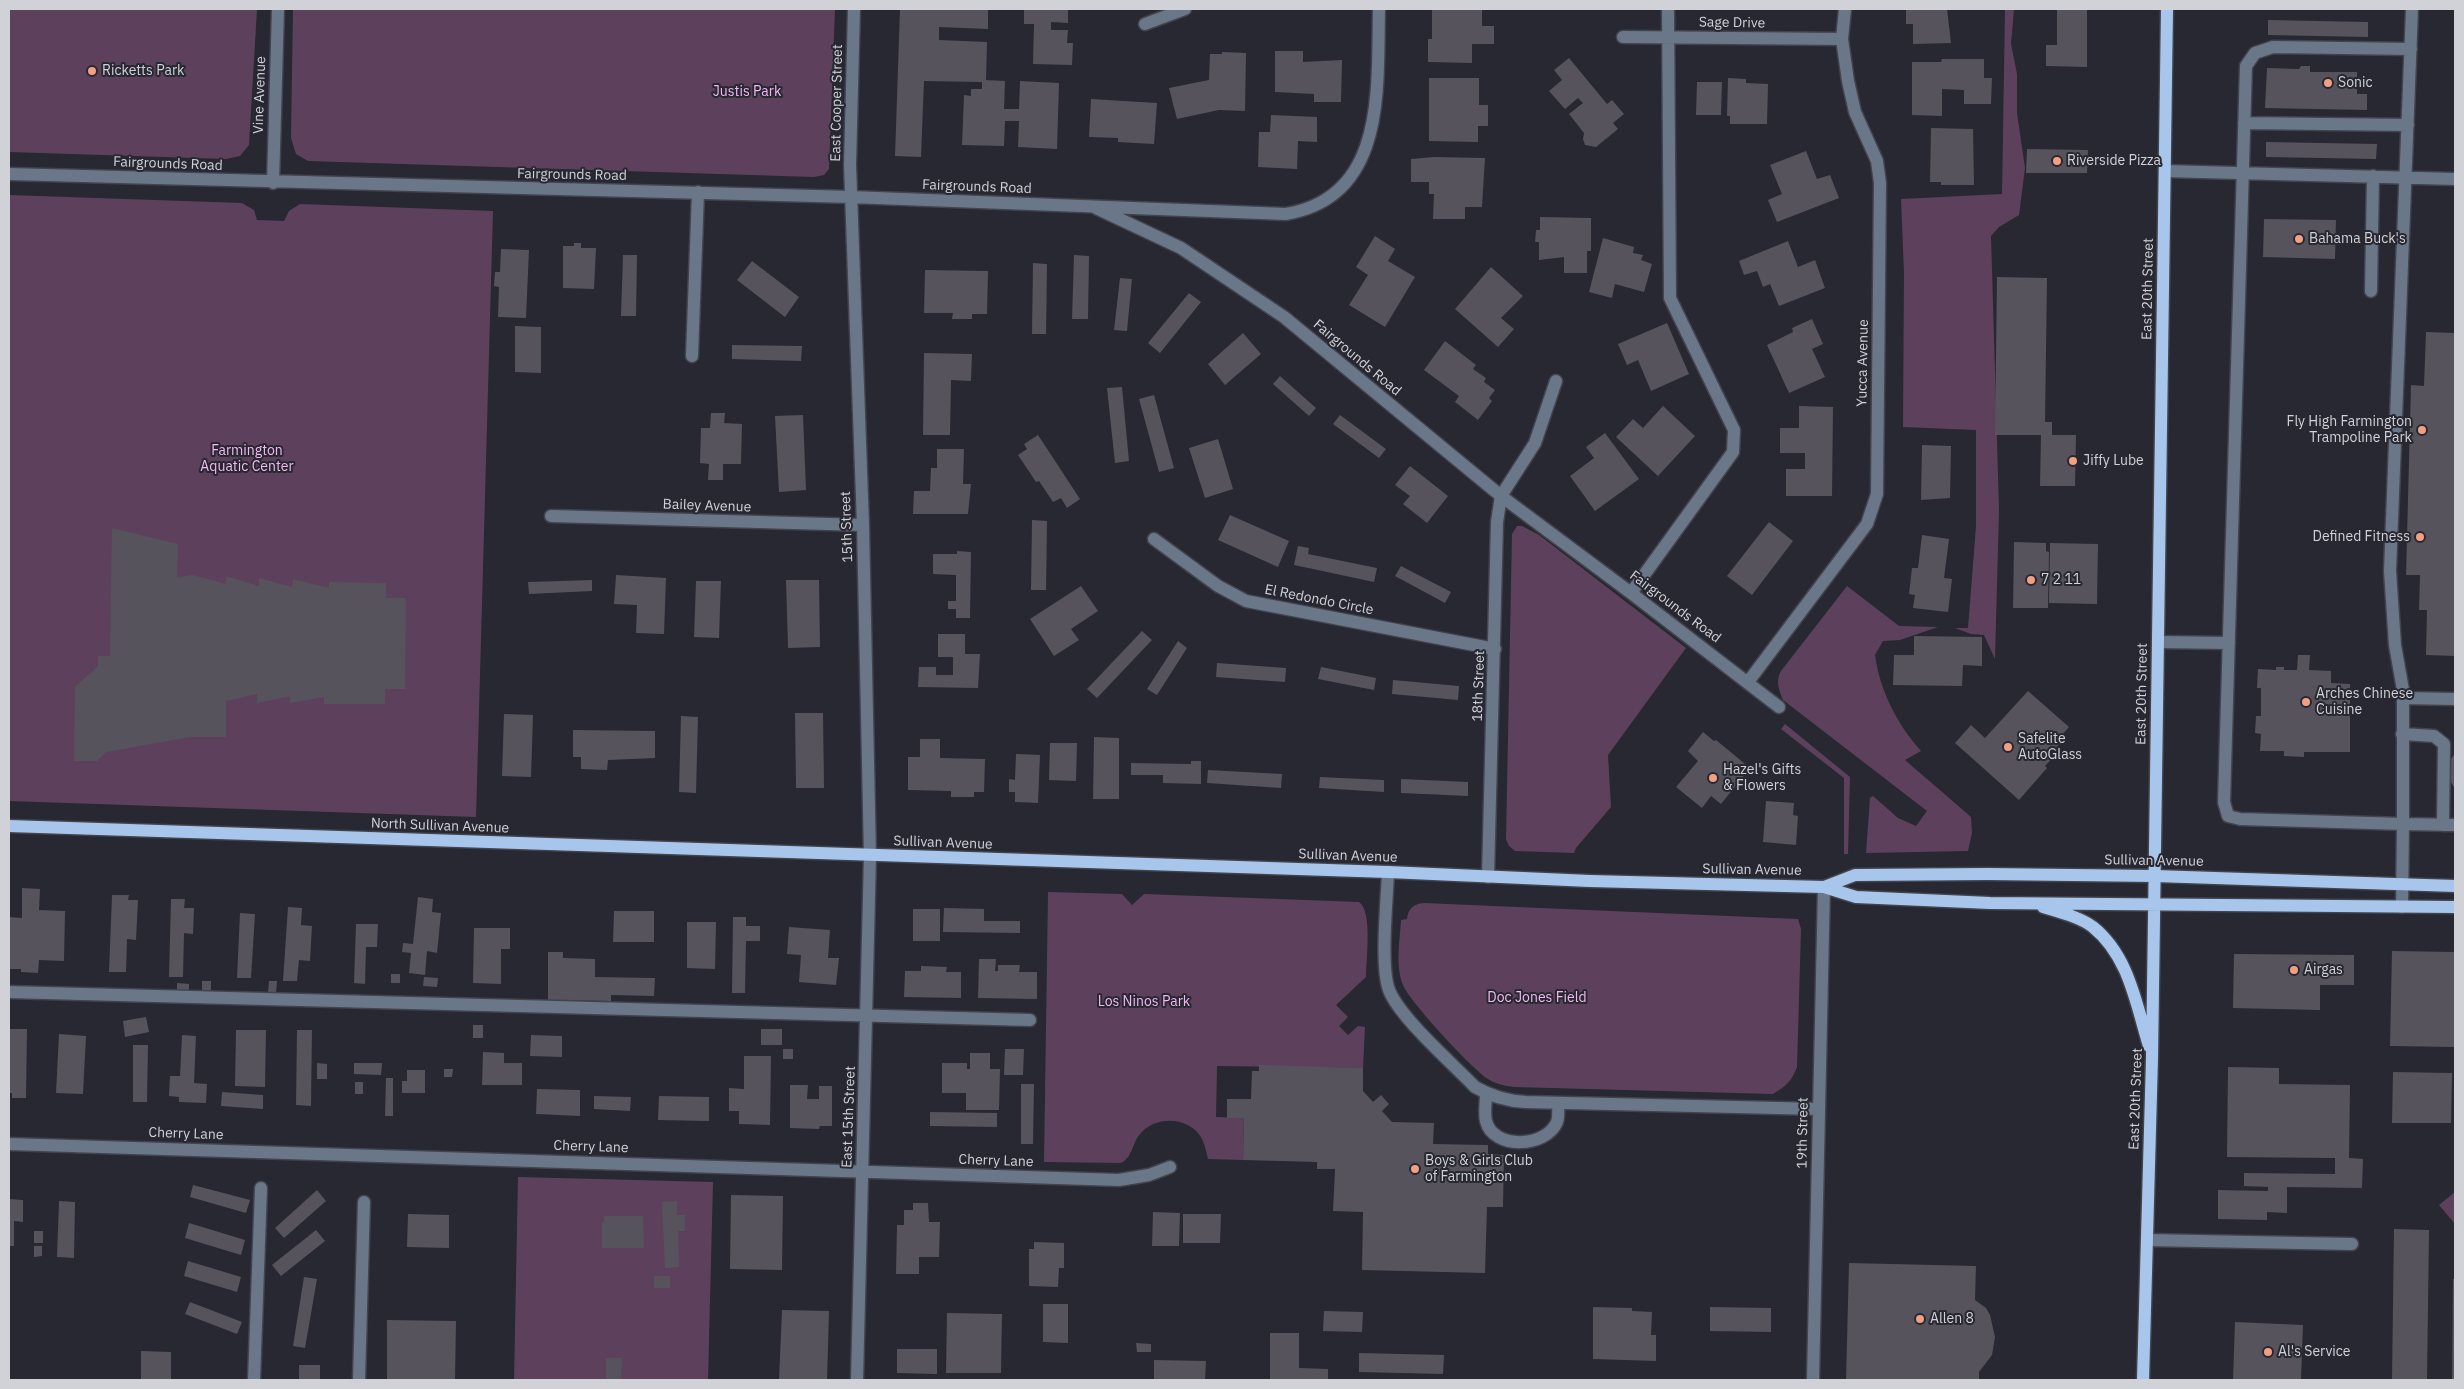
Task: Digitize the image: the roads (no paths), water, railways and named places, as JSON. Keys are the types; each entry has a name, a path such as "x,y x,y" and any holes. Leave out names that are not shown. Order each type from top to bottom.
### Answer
{"main road":[{"name":"East 20th Street","path":"2143,1380 2152,1058 2167,9"},
{"name":"North Sullivan Avenue","path":"9,826 870,856"},
{"name":"Sullivan Avenue","path":"870,856 1824,887 1856,897 2034,903 2455,907"},
{"name":"Sullivan Avenue","path":"1824,887 1855,875 1988,874 2155,876 2455,886"},
{"path":"2034,903 2092,926 2116,952 2124,965 2152,1058"}],"street":[{"name":"Vine Avenue","path":"273,183 278,9"},
{"name":"East Cooper Street","path":"851,197 854,9"},
{"path":"1145,24 1185,9"},
{"path":"1092,206 1286,214 1304,211 1325,202 1344,186 1358,166 1367,144 1374,118 1377,90 1379,9"},
{"path":"1631,593 1733,452 1734,430 1670,298 1668,9"},
{"name":"Yucca Avenue","path":"1748,682 1867,524 1877,494 1880,182 1877,161 1855,112 1842,39 1845,9"},
{"path":"2402,907 2403,698 2395,644 2390,571 2407,177 2412,9"},
{"name":"Sage Drive","path":"1623,38 1842,39"},
{"path":"2402,734 2434,736 2444,744 2449,825 2240,819 2228,816 2224,802 2246,66 2255,53 2273,47 2410,49"},
{"path":"2244,123 2408,125"},
{"path":"2165,171 2455,178"},
{"name":"Fairgrounds Road","path":"9,174 273,183 698,192 1092,206 1181,248 1284,317 1501,496 1779,707"},
{"path":"2371,291 2373,176"},
{"path":"692,356 698,192"},
{"name":"15th Street","path":"851,197 863,525 870,856"},
{"path":"1501,496 1535,443 1556,381"},
{"name":"18th Street","path":"1488,877 1497,522 1501,496"},
{"name":"Bailey Avenue","path":"551,516 863,525"},
{"name":"El Redondo Circle","path":"1154,539 1218,586 1246,601 1495,649"},
{"path":"2158,642 2229,642"},
{"path":"2403,698 2455,699"},
{"name":"East 15th Street","path":"857,1380 870,856"},
{"path":"1388,872 1385,961 1390,990 1397,1005 1406,1015 1475,1087 1486,1094 1511,1101 1819,1109"},
{"name":"19th Street","path":"1812,1380 1824,887"},
{"path":"9,992 1030,1020"},
{"path":"1486,1094 1486,1122 1496,1135 1516,1142 1532,1142 1554,1129 1558,1120 1558,1103"},
{"name":"Cherry Lane","path":"9,1144 1118,1180 1149,1176 1170,1167"},
{"path":"254,1380 261,1188"},
{"path":"359,1380 364,1202"},
{"path":"2147,1240 2352,1244"}],"place":[{"name":"Ricketts Park","path":"92,71"},
{"name":"Sonic","path":"2328,83"},
{"name":"Riverside Pizza","path":"2057,161"},
{"name":"Bahama Buck's","path":"2299,239"},
{"name":"Fly High Farmington Trampoline Park","path":"2422,430"},
{"name":"Jiffy Lube","path":"2073,461"},
{"name":"Defined Fitness","path":"2420,537"},
{"name":"7 2 11","path":"2031,580"},
{"name":"Arches Chinese Cuisine","path":"2306,702"},
{"name":"Safelite AutoGlass","path":"2008,747"},
{"name":"Hazel's Gifts & Flowers","path":"1713,778"},
{"name":"Airgas","path":"2294,970"},
{"name":"Boys & Girls Club of Farmington","path":"1415,1169"},
{"name":"Allen 8","path":"1920,1319"},
{"name":"Al's Service","path":"2268,1352"}],"park label":[{"name":"Justis Park","path":"747,92"},
{"name":"Farmington Aquatic Center","path":"247,460"},
{"name":"Doc Jones Field","path":"1537,998"},
{"name":"Los Ninos Park","path":"1144,1002"}]}
